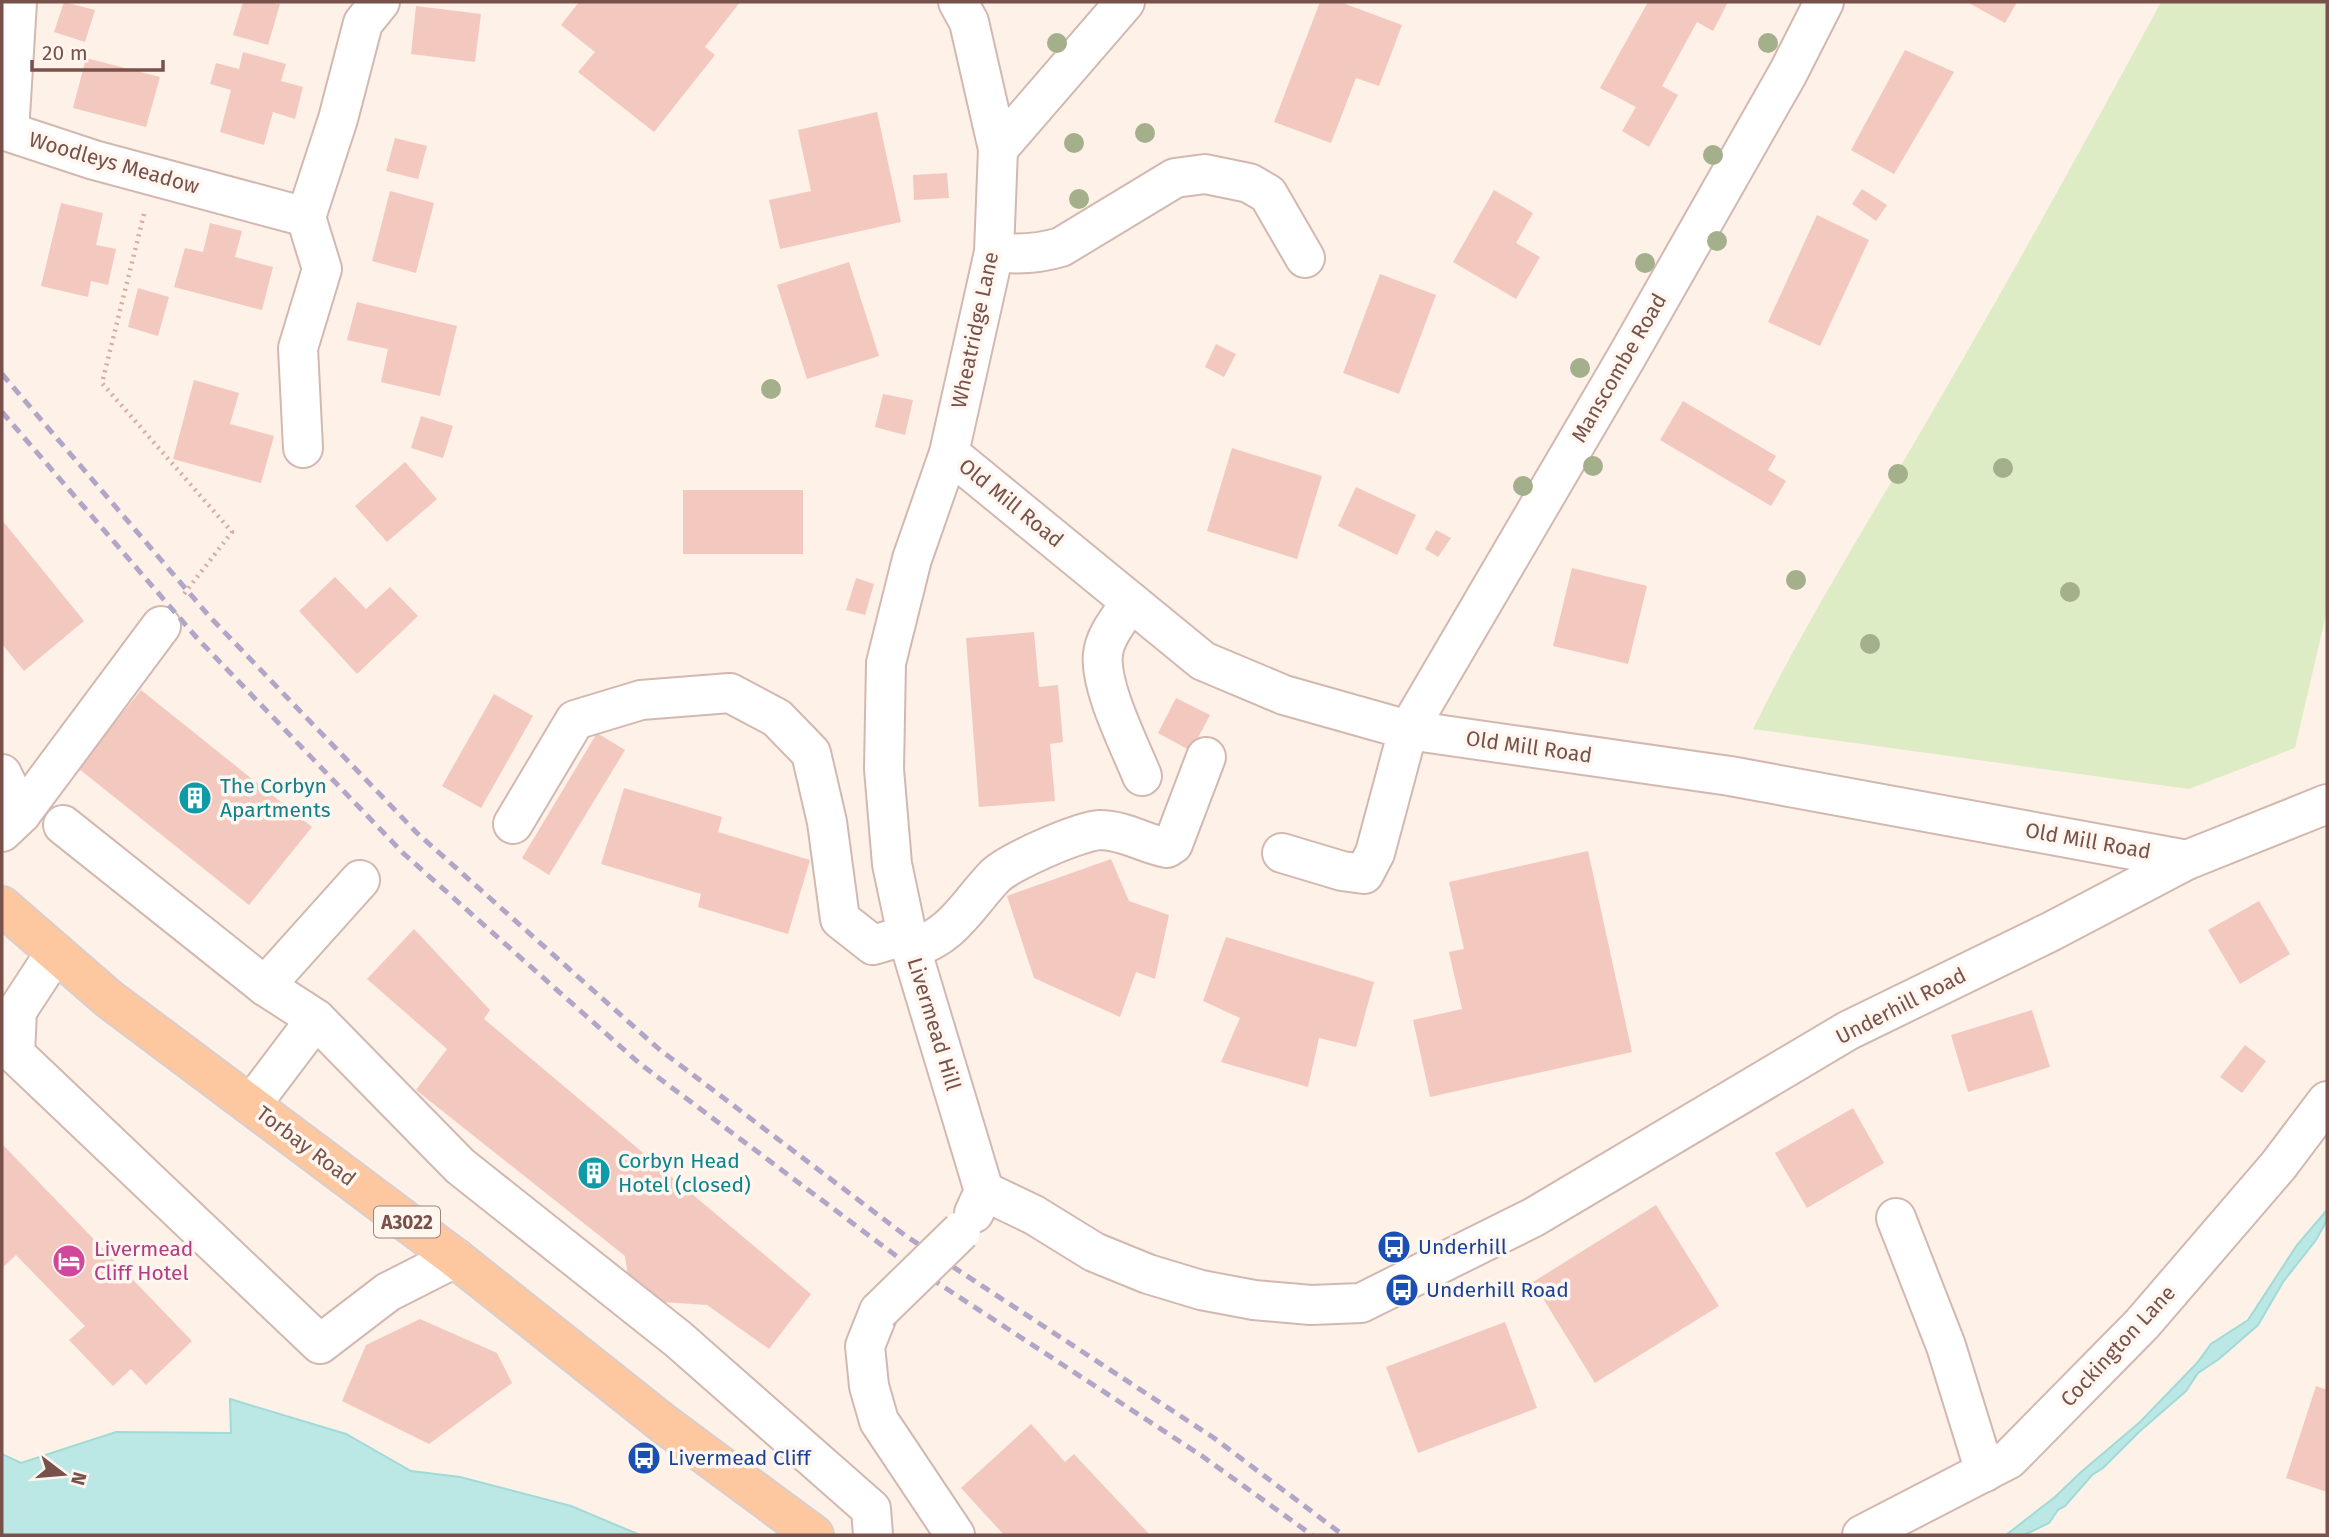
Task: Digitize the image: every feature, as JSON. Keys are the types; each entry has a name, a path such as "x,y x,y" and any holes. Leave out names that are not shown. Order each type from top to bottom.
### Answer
{"main road":[{"name":"Torbay Road","path":"2,907 109,999 455,1258 664,1423 814,1535"}],"street":[{"name":"Woodleys Meadow","path":"16,2 9,132 153,176 306,217"},
{"path":"303,448 298,348 322,270 306,217 338,119 363,23 380,2"},
{"name":"Wheatridge Lane","path":"949,453 994,252 998,149 969,22 958,2"},
{"path":"998,149 1125,2"},
{"name":"Manscombe Road","path":"1282,853 1342,871 1364,874 1375,853 1408,730 1626,358 1788,73 1825,2"},
{"path":"994,252 1033,254 1061,247 1175,178 1205,174 1249,183 1268,194 1305,258"},
{"name":"Old Mill Road","path":"949,453 1203,661 1284,695 1408,730 1730,776 2188,860"},
{"name":"Livermead Hill","path":"949,453 912,559 886,663 884,769 892,864 909,942 984,1191"},
{"path":"1131,602 1108,637 1103,654 1105,680 1142,776"},
{"path":"11,823 161,626"},
{"path":"513,824 575,720 641,700 730,693 777,718 811,753 827,822 839,919 873,945 909,942 929,944 944,934 1006,867 1086,832 1115,831 1167,848 1173,844 1206,757"},
{"path":"2,774 11,823"},
{"name":"Underhill Road","path":"984,1191 1034,1216 1094,1252 1201,1290 1254,1300 1311,1305 1361,1303 1534,1217 1849,1030 2052,931 2188,860 2327,804"},
{"path":"63,825 265,986 316,1019 460,1166 678,1339 871,1508 873,1535"},
{"path":"265,986 360,880"},
{"path":"55,953 17,1011 15,1054 320,1344 388,1292 455,1258"},
{"path":"251,1105 316,1019"},
{"name":"Cockington Lane","path":"1863,1535 2010,1459 2142,1324 2278,1166 2327,1101"},
{"path":"955,1535 879,1421 869,1385 865,1346 879,1311 961,1231 975,1212 984,1191"},
{"path":"1896,1218 1946,1346 1985,1472"}],"path":[{"path":"153,176 102,383 232,532 161,626"}],"green space":[{"path":"2161,2 2327,2 2327,610 2295,748 2189,789 1753,729 1813,616 1951,380"}],"water":[{"path":"2327,1210 2327,1220 2316,1240 2283,1282 2258,1325 2219,1359 2198,1373 2186,1391 2103,1468 2092,1475 2049,1523 2024,1535 2006,1535 2055,1497 2140,1422 2197,1363 2211,1344 2248,1320 2297,1245"},
{"path":"230,1399 346,1434 411,1471 460,1477 571,1506 640,1535 2,1535 2,1454 21,1463 116,1432 231,1433"}],"building":[{"path":"64,2 95,10 85,42 54,32"},
{"path":"243,2 280,4 268,45 233,35"},
{"path":"579,2 740,2 705,47 715,55 654,132 578,72 595,52 561,25"},
{"path":"1320,2 1340,2 1402,25 1379,86 1356,78 1331,143 1274,122"},
{"path":"1648,2 1728,2 1713,31 1697,22 1662,86 1678,95 1649,147 1622,131 1636,107 1600,88"},
{"path":"1967,2 2017,2 2005,23"},
{"path":"416,6 481,14 475,62 411,54"},
{"path":"1905,50 1954,72 1894,174 1851,150"},
{"path":"243,52 286,64 281,81 303,87 295,119 273,112 264,145 220,132 231,90 210,84 216,63 239,69"},
{"path":"86,58 160,77 146,127 73,108"},
{"path":"877,112 901,222 780,249 769,200 811,191 798,130"},
{"path":"395,138 427,146 418,179 386,171"},
{"path":"947,173 949,198 914,200 913,175"},
{"path":"1862,189 1887,205 1876,221 1852,204"},
{"path":"1494,190 1533,213 1516,243 1540,257 1516,299 1453,262"},
{"path":"390,191 434,203 416,273 372,261"},
{"path":"61,203 103,213 96,245 116,249 108,285 91,281 88,297 41,286"},
{"path":"1817,215 1869,240 1820,346 1768,322"},
{"path":"210,223 242,231 235,257 273,267 262,310 174,287 185,248 203,252"},
{"path":"849,262 879,356 807,379 777,285"},
{"path":"1380,274 1436,295 1399,394 1343,373"},
{"path":"138,288 169,297 158,336 128,327"},
{"path":"357,302 457,326 440,396 381,382 388,349 347,340"},
{"path":"1216,344 1236,354 1224,377 1205,367"},
{"path":"194,380 239,393 230,424 274,436 261,483 173,459"},
{"path":"883,394 913,400 905,435 875,427"},
{"path":"1683,401 1776,456 1768,470 1786,481 1771,506 1660,440"},
{"path":"421,416 453,426 443,458 411,448"},
{"path":"1232,448 1322,476 1297,559 1207,531"},
{"path":"405,462 437,499 387,542 355,506"},
{"path":"1356,487 1416,515 1397,555 1338,526"},
{"path":"683,490 803,490 803,554 683,554"},
{"path":"2,520 84,621 24,671 2,644"},
{"path":"1436,530 1451,538 1438,557 1425,549"},
{"path":"1572,568 1647,586 1628,664 1553,646"},
{"path":"335,577 366,609 390,587 418,616 357,674 299,611"},
{"path":"856,578 874,584 865,615 846,610"},
{"path":"1034,632 1039,687 1058,685 1063,742 1050,744 1055,801 979,807 966,638"},
{"name":"The Corbyn Apartments","path":"141,690 312,827 249,905 78,768"},
{"path":"494,694 533,716 481,808 442,786"},
{"path":"1176,698 1210,715 1191,751 1158,733"},
{"path":"597,733 625,750 549,875 522,858"},
{"path":"624,788 722,817 718,832 810,860 788,934 698,907 701,894 601,864"},
{"path":"1588,851 1632,1052 1430,1097 1413,1020 1462,1009 1449,952 1464,949 1449,882"},
{"path":"1111,859 1129,901 1169,915 1155,979 1136,972 1120,1017 1034,978 1007,896"},
{"path":"2259,901 2290,954 2240,984 2208,930"},
{"name":"Corbyn Head Hotel (closed)","path":"414,929 490,1010 484,1019 811,1294 769,1349 707,1305 662,1302 643,1293 628,1277 625,1256 416,1090 447,1049 367,979"},
{"path":"1226,937 1374,982 1356,1047 1319,1038 1308,1087 1221,1062 1240,1018 1203,1001"},
{"path":"2032,1010 2050,1067 1968,1092 1951,1035"},
{"path":"2245,1045 2266,1061 2242,1093 2220,1077"},
{"path":"1853,1108 1884,1163 1807,1208 1775,1153"},
{"name":"Livermead Cliff Hotel","path":"2,1144 192,1341 146,1385 131,1369 113,1386 69,1340 85,1326 16,1255 2,1268"},
{"path":"1656,1205 1719,1306 1595,1383 1533,1282"},
{"path":"420,1319 497,1353 512,1383 429,1444 342,1401 366,1345"},
{"path":"1505,1322 1537,1408 1418,1453 1386,1367"},
{"path":"2316,1386 2327,1390 2327,1492 2286,1478"},
{"path":"1031,1424 1065,1462 1074,1454 1150,1535 1004,1535 961,1488"}],"railway":[{"path":"2,374 209,616 417,833 660,1050 906,1236 1214,1438 1343,1535"},
{"path":"2,412 197,638 403,853 639,1063 895,1255 1202,1456 1312,1535"}],"place":[{"name":"The Corbyn Apartments","path":"195,798"},
{"name":"Corbyn Head Hotel (closed)","path":"594,1173"},
{"name":"Underhill","path":"1394,1247"},
{"name":"Livermead Cliff Hotel","path":"69,1261"},
{"name":"Underhill Road","path":"1402,1290"},
{"name":"Livermead Cliff","path":"644,1458"}]}
